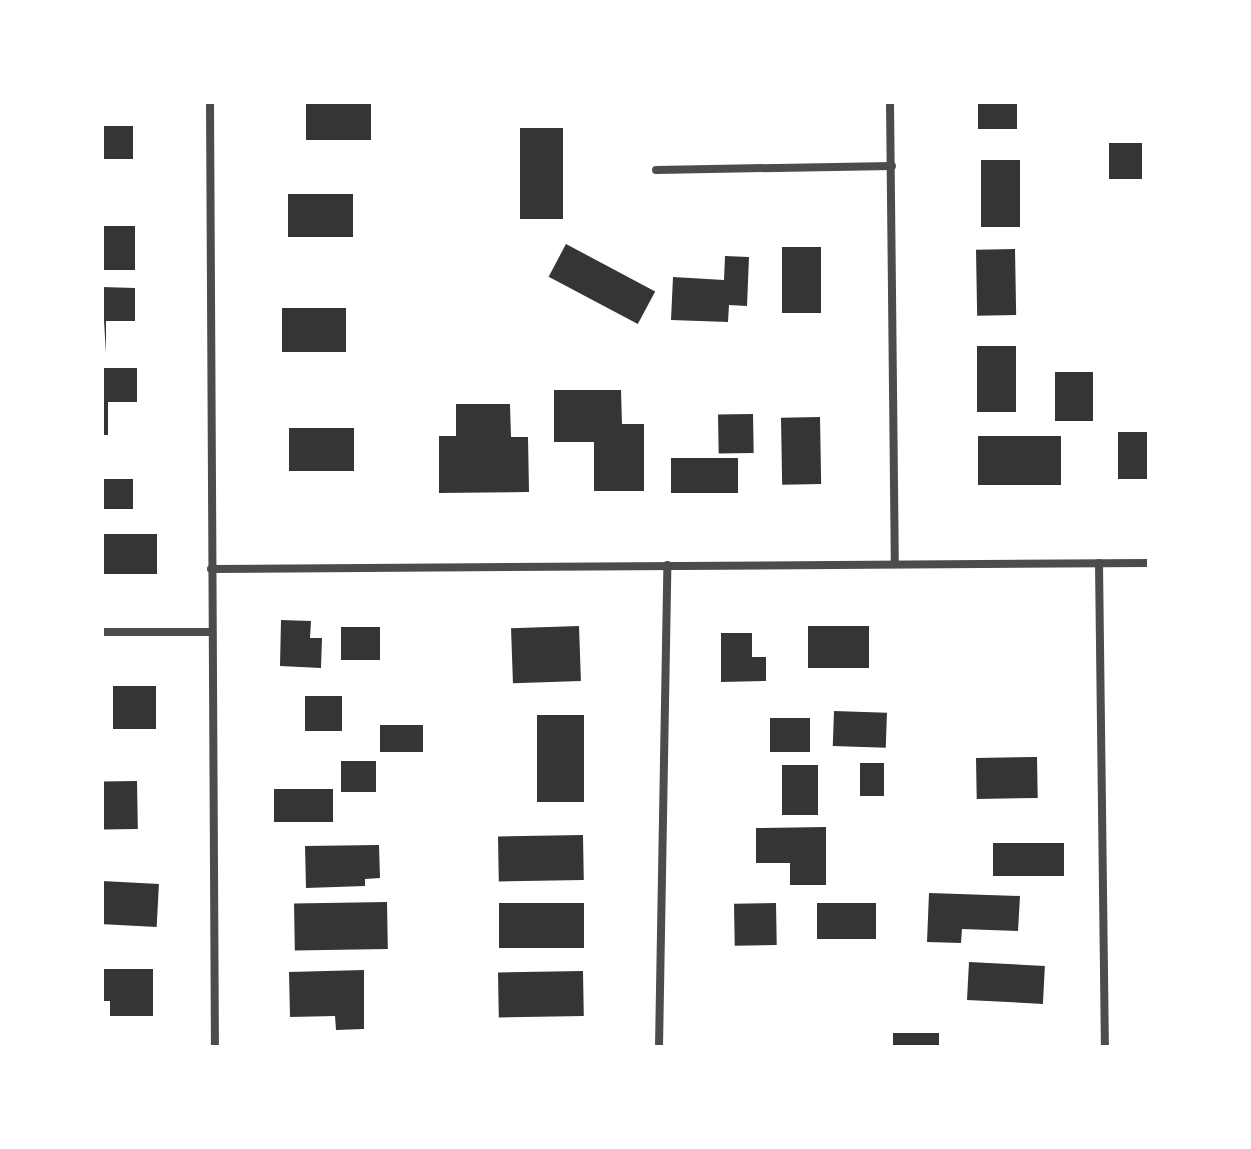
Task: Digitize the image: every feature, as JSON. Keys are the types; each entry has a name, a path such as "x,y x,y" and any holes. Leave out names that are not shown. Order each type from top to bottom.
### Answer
{"street":[{"path":"210,102 215,1047"},
{"path":"890,102 895,561"},
{"path":"656,170 892,166"},
{"path":"211,569 895,561 1149,563"},
{"path":"1099,563 1105,1047"},
{"path":"659,1047 667,565"},
{"path":"102,632 212,632"}],"building":[{"path":"306,102 371,102 371,140 306,140"},
{"path":"978,102 1017,102 1017,129 978,129"},
{"path":"102,126 133,126 133,159 102,159"},
{"path":"520,128 563,128 563,219 520,219"},
{"path":"1109,143 1142,143 1142,179 1109,179"},
{"path":"981,160 1020,160 1020,227 981,227"},
{"path":"288,194 353,194 353,237 288,237"},
{"path":"102,226 135,226 135,270 102,270"},
{"path":"566,244 655,291 638,324 549,277"},
{"path":"782,247 821,247 821,313 782,313"},
{"path":"1015,249 1016,315 977,316 976,250"},
{"path":"725,256 749,257 747,306 729,305 728,322 671,320 673,277 724,280"},
{"path":"102,287 135,288 135,321 106,321 106,354"},
{"path":"282,308 346,308 346,352 282,352"},
{"path":"977,346 1016,346 1016,412 977,412"},
{"path":"102,368 137,368 137,402 108,402 108,435 102,435"},
{"path":"1055,372 1093,372 1093,421 1055,421"},
{"path":"554,390 621,390 622,424 644,424 644,491 594,491 594,442 554,442"},
{"path":"456,404 510,404 511,437 528,437 529,492 439,493 439,436 456,436"},
{"path":"753,414 754,453 719,454 718,415"},
{"path":"820,417 821,484 782,485 781,418"},
{"path":"289,428 354,428 354,471 289,471"},
{"path":"1118,432 1149,432 1149,479 1118,479"},
{"path":"978,436 1061,436 1061,485 978,485"},
{"path":"671,458 738,458 738,493 671,493"},
{"path":"102,479 133,479 133,509 102,509"},
{"path":"102,534 157,534 157,574 102,574"},
{"path":"281,620 311,621 310,638 322,638 321,668 280,666"},
{"path":"579,626 581,681 513,683 511,628"},
{"path":"808,626 869,626 869,668 808,668"},
{"path":"341,627 380,627 380,660 341,660"},
{"path":"721,633 752,633 752,657 766,657 766,681 721,682"},
{"path":"113,686 156,686 156,729 113,729"},
{"path":"305,696 342,696 342,731 305,731"},
{"path":"834,711 887,713 886,748 833,746"},
{"path":"537,715 584,715 584,802 537,802"},
{"path":"770,718 810,718 810,752 770,752"},
{"path":"380,725 423,725 423,752 380,752"},
{"path":"1037,757 1038,798 977,799 976,758"},
{"path":"341,761 376,761 376,792 341,792"},
{"path":"860,763 884,763 884,796 860,796"},
{"path":"782,765 818,765 818,815 782,815"},
{"path":"137,781 138,829 103,830 102,782"},
{"path":"274,789 333,789 333,822 274,822"},
{"path":"826,827 826,885 790,885 790,863 756,863 756,828"},
{"path":"583,835 584,880 499,881 498,836"},
{"path":"993,843 1064,843 1064,876 993,876"},
{"path":"379,845 380,878 365,879 365,886 306,888 305,846"},
{"path":"102,881 159,884 157,927 102,924"},
{"path":"929,893 1020,896 1018,931 962,929 961,943 927,942"},
{"path":"387,902 388,949 295,951 294,904"},
{"path":"499,903 584,903 584,948 499,948"},
{"path":"776,903 777,945 735,946 734,904"},
{"path":"817,903 876,903 876,939 817,939"},
{"path":"969,962 1045,966 1043,1004 967,1000"},
{"path":"102,969 153,969 153,1016 110,1016 110,1001 102,1001"},
{"path":"364,970 364,1029 336,1030 335,1016 290,1017 289,972"},
{"path":"583,971 584,1016 499,1017 498,972"},
{"path":"893,1033 939,1033 939,1047 893,1047"}]}
